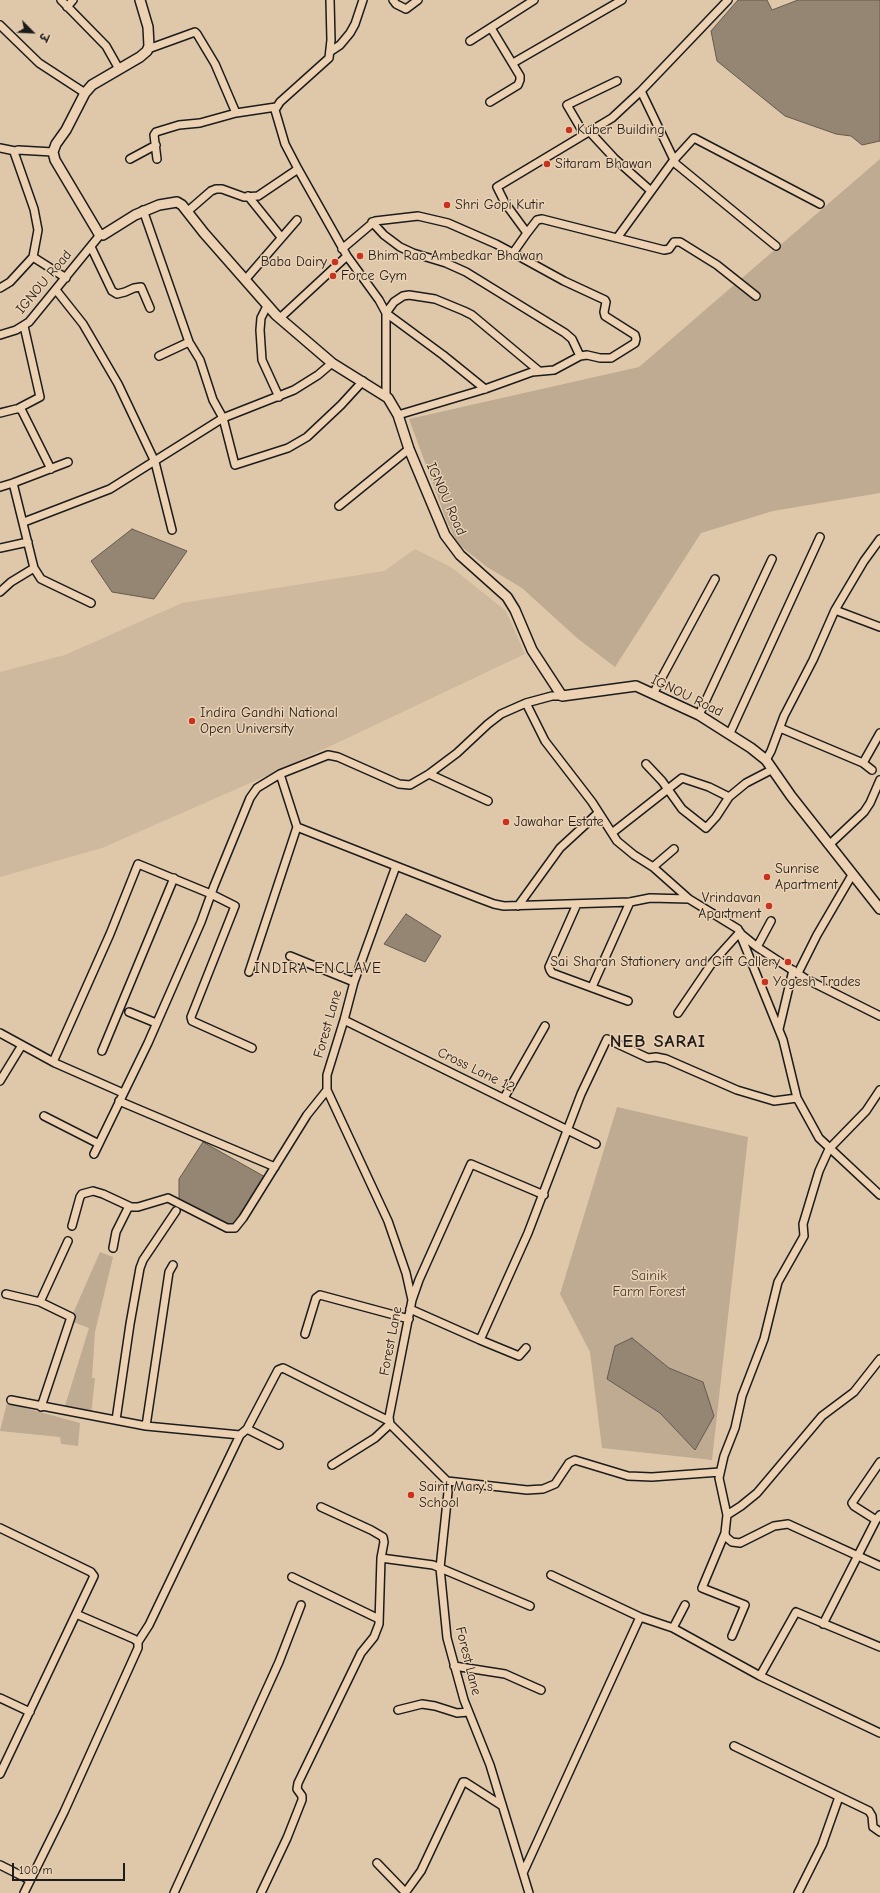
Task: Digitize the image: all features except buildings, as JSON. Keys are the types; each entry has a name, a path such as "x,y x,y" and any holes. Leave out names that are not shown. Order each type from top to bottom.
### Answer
{"street":[{"path":"61,0 106,46 119,69"},
{"path":"67,6 73,0"},
{"path":"140,0 148,27 148,49"},
{"path":"157,159 154,135 164,128 179,125 200,124 236,113 276,106 327,60 331,51 330,0"},
{"path":"331,51 340,45 350,33 355,24 363,0"},
{"path":"393,0 396,4 406,8 418,0"},
{"path":"470,41 534,0"},
{"path":"513,64 622,0"},
{"path":"527,233 505,203 497,187 612,118 641,91 728,0"},
{"path":"0,25 39,63 85,93"},
{"path":"490,102 520,83 520,76 491,28"},
{"path":"236,113 215,64 195,32 148,49 140,57 92,85 85,93 66,130 56,144 54,152 56,160 100,235 103,235 143,210 162,204 178,202 188,210 204,233 267,306 332,363 386,395"},
{"path":"617,81 567,104 587,133 651,191"},
{"path":"641,91 673,161 776,246"},
{"path":"276,106 276,115 285,144 298,169 342,249 379,300 386,313 443,355 485,389"},
{"path":"617,238 673,161 691,140 696,138 820,204"},
{"path":"130,159 156,145"},
{"path":"0,148 15,151 54,152"},
{"path":"0,288 10,282 33,257 38,230 34,209 15,151"},
{"path":"188,210 211,190 216,189 222,189 248,196 258,196 298,169"},
{"path":"248,196 281,237"},
{"path":"143,210 189,342 200,360 213,400 224,418 235,465 288,448 307,437 341,405 363,381"},
{"path":"342,249 372,222 402,216 428,217 448,223 496,244 564,281 605,300 605,316 636,337 635,343 611,358 600,358 587,355 580,356 554,370 527,373 485,389 398,415"},
{"path":"513,253 527,233 540,219 664,250 669,249 674,242 680,242 717,265 756,296"},
{"path":"245,280 297,220"},
{"path":"372,222 384,235 400,247 413,253 446,263 466,272 565,333 572,339 580,356"},
{"name":"IGNOU Road","path":"0,335 24,326 56,290 100,235"},
{"path":"91,246 112,291 117,294 141,287 150,308"},
{"path":"280,318 347,256"},
{"path":"33,257 66,278"},
{"path":"56,290 83,324 115,377 155,462 172,530"},
{"path":"386,395 386,313 394,302 403,296 422,297 440,301 472,315 539,371"},
{"path":"267,306 263,312 260,324 262,360 280,397"},
{"path":"0,413 19,408 40,397 24,326"},
{"path":"159,356 189,342"},
{"path":"24,522 110,490 224,418 280,397 318,375 332,363"},
{"name":"IGNOU Road","path":"386,395 398,415 409,449 445,535 460,555 507,597 515,610 532,650 562,696 636,686 699,715 730,733 766,760 773,768 791,796 880,909"},
{"path":"19,408 51,469"},
{"path":"339,506 409,449"},
{"path":"0,487 68,462"},
{"path":"13,483 24,522 34,568 42,581 91,603"},
{"path":"730,733 820,537"},
{"path":"766,760 835,610 864,561 880,539"},
{"path":"0,548 28,542"},
{"path":"699,715 772,559"},
{"path":"0,592 11,582 34,568"},
{"path":"653,694 715,580"},
{"path":"835,610 880,627"},
{"path":"94,1154 156,1023 201,922 250,798 257,788 280,774 328,755 338,757 404,785 410,785 429,774 457,753 488,724 511,709 552,696 562,696"},
{"path":"526,703 545,741 592,802 612,833 625,849 653,867 689,899 735,926 757,947 795,971 880,1016"},
{"path":"780,728 863,763 872,770"},
{"path":"863,763 880,733"},
{"path":"646,764 669,789 682,809 706,828 716,817 729,797 742,786 773,768"},
{"path":"249,972 297,827 280,774"},
{"path":"429,774 488,801"},
{"path":"612,833 682,778 709,787 729,797"},
{"path":"829,845 864,812 870,803 880,780"},
{"path":"518,906 560,848 598,812"},
{"path":"297,827 494,904 518,906 536,904 630,902 650,898 689,899"},
{"path":"653,867 674,849"},
{"path":"53,1062 110,934 138,864 211,894 235,906 191,1015 191,1019 252,1048"},
{"name":"Forest Lane","path":"390,1422 412,1300 402,1256 388,1221 327,1090 327,1075 354,982 396,866"},
{"path":"778,1029 795,971 852,875"},
{"path":"102,1051 174,878"},
{"path":"592,987 630,902"},
{"path":"577,904 549,967 550,970 556,974 628,1001"},
{"path":"757,947 771,920"},
{"path":"678,1013 712,963 740,932"},
{"path":"740,932 783,1040 797,1098 819,1138 880,1195"},
{"path":"290,956 354,982"},
{"path":"129,1012 156,1023"},
{"name":"Cross Lane 12","path":"344,1020 596,1144"},
{"path":"504,1098 545,1026"},
{"path":"0,1033 53,1062 123,1093"},
{"path":"480,1340 544,1196 581,1094 608,1039 645,1058 666,1059 737,1090 774,1101 797,1098"},
{"path":"0,1081 22,1045"},
{"path":"72,1226 80,1197 82,1194 93,1191 99,1192 129,1206 138,1207 168,1198 227,1228 235,1228 243,1218 307,1115 327,1090"},
{"path":"732,1636 745,1605 702,1588 725,1533 726,1515 720,1486 720,1472 735,1428 742,1396 764,1339 778,1282 804,1236 804,1224 819,1171 830,1149 866,1111 880,1090"},
{"path":"119,1100 275,1167"},
{"path":"44,1116 99,1144"},
{"path":"412,1300 419,1280 471,1164 544,1196"},
{"path":"113,1248 116,1232 129,1206"},
{"path":"116,1420 140,1268 143,1260 176,1211"},
{"path":"40,1302 68,1241"},
{"path":"146,1426 169,1272 173,1264"},
{"path":"6,1294 40,1302 68,1314 71,1319 41,1407"},
{"path":"305,1334 316,1298 320,1295 409,1318"},
{"path":"410,1309 519,1356 526,1348"},
{"path":"726,1515 741,1506 757,1493 822,1416 854,1392 880,1360"},
{"path":"24,1893 64,1812 138,1648 138,1642 148,1625 240,1435 247,1429 278,1370 281,1368 286,1369 390,1422 447,1481 527,1490 543,1490 555,1484 569,1463 575,1460 628,1476 652,1477 720,1472"},
{"path":"11,1400 41,1407 146,1426 240,1435"},
{"path":"332,1465 375,1438 390,1422"},
{"path":"247,1429 279,1444"},
{"path":"823,1624 878,1517 854,1506 852,1503 880,1462"},
{"name":"Forest Lane","path":"447,1481 448,1492 440,1568 446,1630 454,1666 468,1712 490,1765 501,1806 529,1893"},
{"path":"261,1893 287,1838 302,1800 302,1796 297,1788 298,1783 361,1653 376,1634 379,1619 381,1558 384,1542 381,1535 322,1507"},
{"path":"725,1533 728,1539 738,1543 774,1526 788,1524 880,1566"},
{"path":"0,1528 93,1572 94,1579 0,1774"},
{"path":"381,1558 418,1562 440,1568 497,1594 530,1606"},
{"path":"551,1574 640,1617 673,1628 760,1676 880,1733"},
{"path":"292,1577 379,1619"},
{"path":"174,1893 279,1662 301,1605"},
{"path":"673,1628 685,1605"},
{"path":"760,1676 794,1612 798,1612 823,1624 880,1647"},
{"path":"76,1614 138,1642"},
{"path":"523,1873 640,1617"},
{"path":"454,1666 505,1674 541,1690"},
{"path":"0,1698 30,1712"},
{"path":"398,1710 422,1704 435,1706 457,1713 468,1712"},
{"path":"734,1746 869,1811 872,1816 873,1827 880,1832"},
{"path":"377,1862 408,1891 421,1871 463,1782 501,1806"},
{"path":"798,1893 822,1845 839,1796"},
{"path":"0,1865 30,1880"}],"shaded area":[{"path":"738,0 767,0 772,10 798,0 880,0 880,141 862,145 851,136 836,134 785,116 717,61 711,31"},
{"path":"132,529 187,551 154,599 112,592 91,561"},
{"name":"Indira Gandhi National Open University","path":"415,549 451,567 506,611 525,654 280,770 102,848 0,877 0,672 65,655 182,603 384,571"},
{"path":"406,914 441,936 425,962 384,944"},
{"path":"203,1142 267,1178 234,1231 179,1204 179,1179"},
{"path":"632,1338 669,1368 703,1382 714,1416 695,1450 660,1413 607,1379 615,1346"}],"green space":[{"path":"880,159 880,493 773,511 701,533 615,667 577,638 522,588 487,567 458,544 447,522 409,419 639,367"},
{"name":"Sainik Farm Forest","path":"617,1107 748,1137 712,1460 602,1448 590,1352 560,1294"},
{"path":"100,1252 113,1257 95,1332 92,1378 95,1378 91,1415 64,1409 89,1328 73,1322 71,1318"},
{"path":"7,1403 80,1423 78,1446 61,1444 60,1437 0,1431"}],"place":[{"name":"Kuber Building","path":"569,130"},
{"name":"Sitaram Bhawan","path":"547,164"},
{"name":"Shri Gopi Kutir","path":"447,205"},
{"name":"Bhim Rao Ambedkar Bhawan","path":"360,256"},
{"name":"Baba Dairy","path":"335,262"},
{"name":"Force Gym","path":"333,276"},
{"name":"Indira Gandhi National Open University","path":"192,721"},
{"name":"Jawahar Estate","path":"506,822"},
{"name":"Sunrise Apartment","path":"767,877"},
{"name":"Vrindavan Apartment","path":"769,906"},
{"name":"Sai Sharan Stationery and Gift Gallery","path":"788,962"},
{"name":"Yogesh Trades","path":"765,982"},
{"name":"Saint Mary's School","path":"411,1495"}],"district":[{"name":"INDIRA ENCLAVE","path":"318,969"},
{"name":"NEB SARAI","path":"658,1042"}]}
